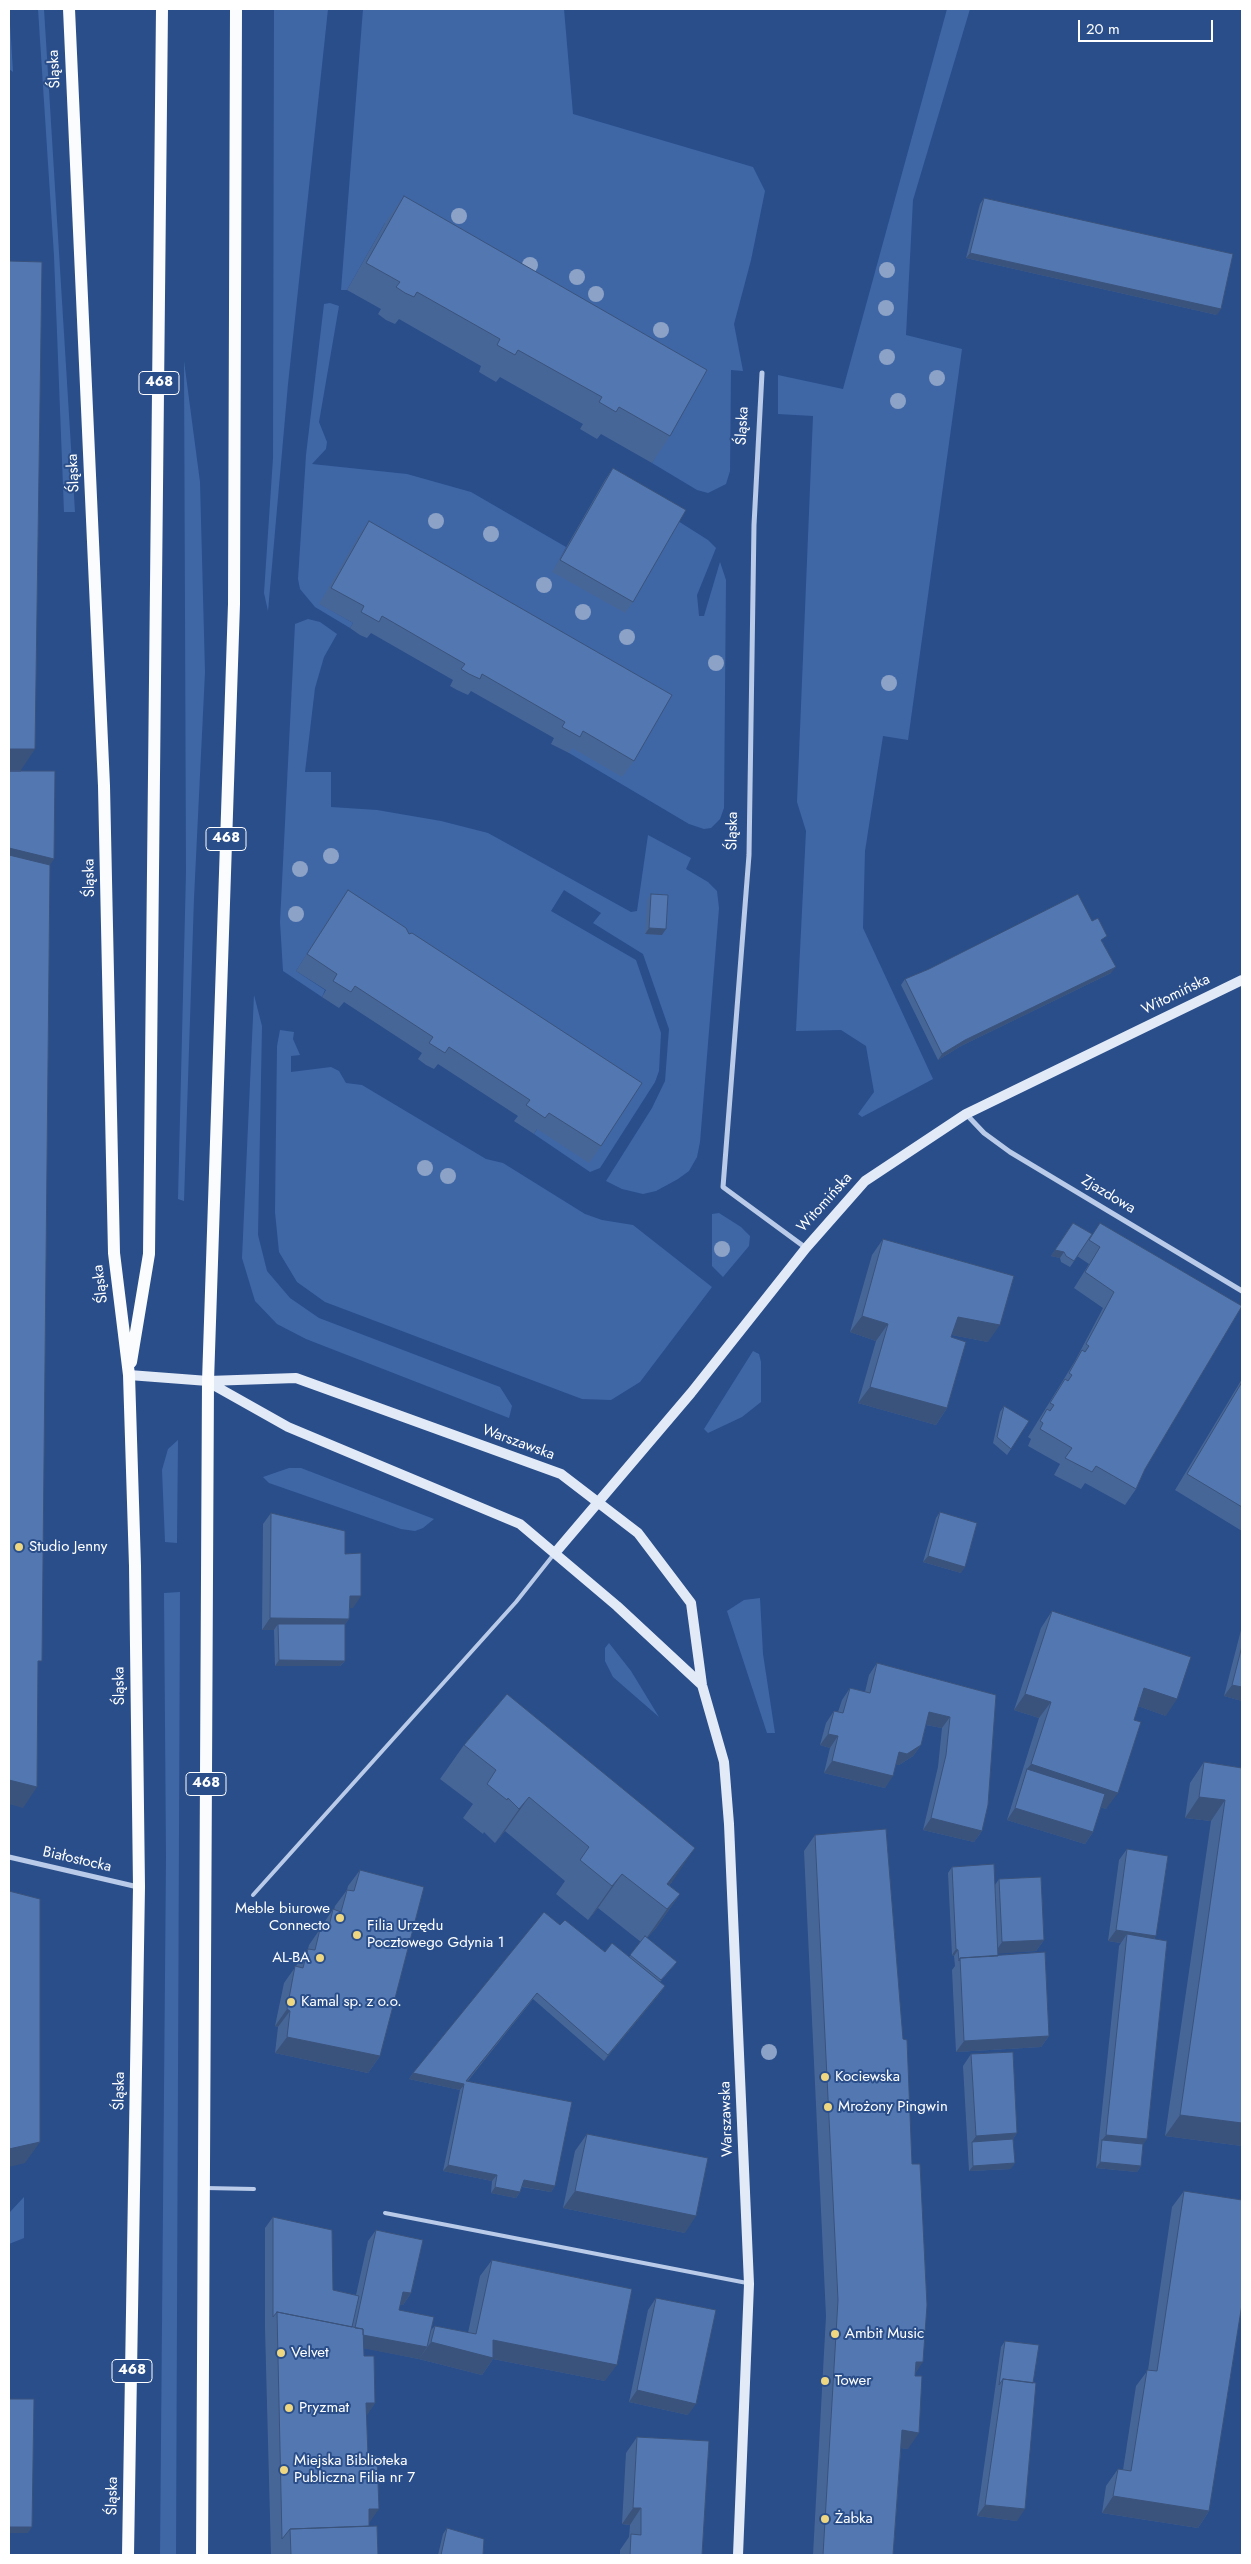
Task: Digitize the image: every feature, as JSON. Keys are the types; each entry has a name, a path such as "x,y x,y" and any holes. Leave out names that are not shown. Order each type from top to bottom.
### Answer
{"main road":[{"name":"468","path":"129,1375 149,1254 162,9"},
{"name":"468","path":"202,2555 208,1381 234,604 236,9"},
{"name":"Śląska","path":"69,12 104,786 114,1253 129,1375 135,1566 139,1887 128,2555"}],"street":[{"name":"Śląska","path":"762,373 754,525 749,854 723,1187 806,1248"},
{"name":"Witomińska","path":"555,1553 691,1393 806,1248 865,1181 966,1114 1242,980"},
{"name":"Zjazdowa","path":"966,1114 984,1133 1010,1152 1242,1290"},
{"name":"Warszawska","path":"129,1375 208,1381 296,1378 561,1474 638,1533 691,1603 702,1685 724,1762 729,1824 749,2284 738,2555"},
{"name":"Warszawska","path":"208,1381 288,1428 520,1524 617,1606 702,1685"},
{"name":"Białostocka","path":"9,1857 139,1887"}],"lane":[{"path":"253,1895 516,1602 555,1553"},
{"path":"205,2188 254,2189"},
{"path":"385,2213 749,2284"}],"shaded area":[{"path":"38,9 44,9 75,512 64,512 54,256"},
{"path":"274,9 328,9 288,384 268,611 264,593 273,458"},
{"path":"363,9 564,9 573,114 753,167 765,191 751,260 734,324 743,371 731,370 730,471 726,484 708,493 697,490 652,463 688,398 385,223 347,290 341,290"},
{"path":"947,9 970,9 913,200 906,335 962,349 908,740 883,736 865,851 863,928 933,1079 862,1117 858,1114 874,1092 866,1046 841,1030 796,1031 806,831 797,802 813,416 778,414 778,375 843,389"},
{"path":"9,11 11,39 13,72 9,69"},
{"path":"330,303 339,306 319,422 327,442 326,449 312,464 407,474 471,492 566,547 553,572 678,521 708,540 716,548 697,595 699,616 704,616 720,562 726,580 724,808 720,819 711,828 704,829 689,824 569,753 358,538 320,604 353,623 350,628 315,607 300,589 298,579 306,455 324,304"},
{"path":"184,361 200,482 205,672 194,898 184,1201 178,1199 186,872"},
{"path":"308,619 320,622 337,634 324,657 315,688 305,772 331,772 331,807 377,810 441,821 488,833 631,912 637,911 648,835 691,858 686,869 708,882 717,891 719,908 700,1142 697,1157 689,1171 678,1179 656,1191 643,1194 622,1189 606,1181 652,1108 665,1081 669,1029 643,954 593,923 601,913 564,890 551,911 636,960 661,1033 659,1071 655,1082 600,1168 590,1172 534,1134 537,1129 337,907 296,971 325,990 322,997 283,971 280,922 295,624"},
{"path":"254,995 262,1026 258,1235 267,1271 290,1298 319,1318 500,1387 512,1406 509,1418 306,1339 277,1324 255,1301 242,1258"},
{"path":"280,1030 294,1032 293,1039 300,1055 291,1056 291,1072 331,1067 339,1071 346,1083 362,1085 486,1159 503,1163 585,1214 602,1220 633,1225 712,1287 640,1382 611,1400 582,1399 325,1302 297,1282 279,1252 275,1212 277,1046"},
{"path":"719,1213 741,1227 750,1236 749,1246 723,1277 712,1266 712,1214"},
{"path":"753,1351 759,1354 761,1362 761,1402 742,1417 708,1433 704,1429"},
{"path":"178,1440 177,1543 165,1542 162,1470 168,1449"},
{"path":"289,1468 301,1468 434,1519 423,1528 415,1531 401,1529 269,1483 263,1477"},
{"path":"180,1592 176,2555 160,2555 166,1858 164,1593"},
{"path":"760,1598 763,1654 775,1733 767,1733 727,1611 744,1600"},
{"path":"609,1643 631,1671 659,1717 613,1677 605,1661 605,1648"},
{"path":"24,2197 24,2238 9,2244 9,2213"}],"building":[{"path":"404,196 707,370 670,436 619,407 616,412 599,402 602,397 518,350 515,355 497,345 500,339 417,292 414,297 405,293 396,287 400,282 366,263"},
{"path":"984,198 1233,254 1221,309 970,253"},
{"path":"9,261 42,262 35,749 9,749"},
{"path":"613,468 686,510 633,602 560,560"},
{"path":"369,521 672,695 634,761 583,731 580,737 562,727 565,722 482,674 480,679 469,674 461,669 465,664 382,616 379,622 361,612 364,606 331,588"},
{"path":"9,771 55,771 54,859 9,848"},
{"path":"9,855 50,865 42,1661 38,1661 37,1787 9,1780"},
{"path":"348,890 406,928 409,934 412,933 642,1083 601,1146 549,1113 545,1118 526,1105 530,1100 449,1047 445,1053 429,1043 433,1037 355,986 351,992 333,981 337,974 307,954"},
{"path":"651,894 668,895 666,929 649,928"},
{"path":"1078,894 1092,921 1098,918 1107,936 1101,940 1116,967 965,1040 942,1054 905,979 929,969"},
{"path":"1073,1223 1092,1234 1074,1261 1066,1256 1064,1252 1055,1250"},
{"path":"1100,1223 1242,1306 1145,1469 1136,1489 1096,1466 1092,1472 1065,1458 1072,1448 1040,1429 1043,1423 1040,1421 1047,1409 1050,1411 1054,1405 1050,1403 1065,1379 1068,1381 1072,1375 1069,1373 1082,1350 1085,1352 1089,1346 1086,1344 1114,1292 1085,1272 1100,1247 1089,1240"},
{"path":"883,1239 1014,1276 1000,1325 958,1317 951,1337 966,1342 947,1408 870,1387 888,1324 862,1316"},
{"path":"1242,1382 1242,1507 1187,1474"},
{"path":"1004,1406 1029,1421 1011,1449 997,1437"},
{"path":"940,1512 977,1523 965,1567 928,1556"},
{"path":"271,1513 345,1531 345,1554 361,1553 361,1596 350,1596 349,1619 270,1618"},
{"path":"1052,1611 1191,1657 1177,1699 1144,1688 1134,1720 1141,1722 1118,1793 1031,1764 1051,1702 1025,1694"},
{"path":"278,1624 345,1624 345,1661 279,1660"},
{"path":"1242,1646 1242,1687 1232,1685"},
{"path":"877,1663 996,1695 988,1805 982,1831 931,1818 946,1755 950,1717 929,1712 921,1745 907,1754 899,1752 893,1776 832,1761 838,1736 828,1734 834,1711 843,1713 850,1688 870,1693"},
{"path":"507,1694 695,1848 667,1884 680,1894 667,1909 622,1874 612,1886 580,1860 589,1847 529,1797 519,1809 508,1798 507,1800 487,1784 496,1770 464,1745"},
{"path":"1204,1762 1242,1768 1242,2123 1180,2115 1225,1800 1199,1797"},
{"path":"1027,1769 1105,1794 1093,1832 1015,1808"},
{"path":"886,1829 903,2039 907,2040 912,2164 920,2164 927,2305 923,2362 916,2362 915,2376 922,2376 919,2433 902,2430 893,2555 823,2555 838,2300 815,1835"},
{"path":"1127,1849 1168,1856 1156,1936 1116,1930"},
{"path":"994,1864 998,1956 960,1958 959,1961 958,1950 956,1949 952,1867"},
{"path":"360,1870 424,1887 380,2056 287,2037 290,2011 287,2009 295,1966 303,1968 308,1949 315,1950 320,1929 328,1931 333,1909 341,1912 347,1890 354,1891"},
{"path":"1041,1877 1044,1940 1002,1942 999,1879"},
{"path":"9,1891 40,1899 40,2142 9,2149"},
{"path":"544,1912 560,1925 565,1920 605,1952 612,1943 665,1986 608,2055 537,1993 466,2081 572,2102 555,2186 524,2180 520,2192 495,2187 497,2175 448,2165 464,2084 413,2073"},
{"path":"1127,1934 1167,1941 1147,2139 1106,2135"},
{"path":"645,1936 677,1962 661,1980 630,1955"},
{"path":"1045,1952 1049,2036 964,2041 960,1958"},
{"path":"1013,2052 1017,2133 976,2136 971,2054"},
{"path":"587,2134 708,2158 696,2216 575,2191"},
{"path":"1013,2139 1015,2163 973,2166 972,2142"},
{"path":"1102,2140 1143,2144 1141,2166 1100,2162"},
{"path":"1184,2191 1242,2200 1242,2304 1209,2511 1113,2496 1118,2469 1131,2471 1147,2370 1157,2371"},
{"path":"273,2217 332,2230 333,2290 359,2296 352,2327 277,2312 273,2317"},
{"path":"376,2230 423,2240 411,2293 403,2292 399,2310 434,2317 427,2347 363,2335 363,2329 355,2328"},
{"path":"492,2260 632,2289 617,2365 493,2340 493,2358 431,2342 435,2326 476,2334"},
{"path":"656,2298 716,2310 696,2404 637,2390"},
{"path":"277,2312 363,2329 364,2356 374,2356 375,2403 366,2403 368,2455 377,2456 379,2509 369,2509 369,2526 290,2529 282,2539"},
{"path":"1005,2341 1039,2345 1033,2383 1003,2379 999,2385"},
{"path":"1003,2379 1036,2383 1025,2509 985,2505"},
{"path":"9,2399 34,2399 32,2527 9,2527"},
{"path":"637,2437 709,2441 702,2555 630,2555 631,2534 641,2535 641,2508 633,2508"},
{"path":"377,2526 378,2555 291,2555 290,2529"},
{"path":"447,2528 484,2539 483,2555 441,2555"}],"place":[{"name":"Studio Jenny","path":"19,1547"},
{"name":"Meble biurowe Connecto","path":"340,1918"},
{"name":"Filia Urzędu Pocztowego Gdynia 1","path":"357,1935"},
{"name":"AL-BA","path":"320,1958"},
{"name":"Kamal sp. z o.o.","path":"291,2002"},
{"name":"Kociewska","path":"825,2077"},
{"name":"Mrożony Pingwin","path":"828,2107"},
{"name":"Ambit Music","path":"835,2334"},
{"name":"Velvet","path":"281,2353"},
{"name":"Tower","path":"825,2381"},
{"name":"Pryzmat","path":"289,2408"},
{"name":"Miejska Biblioteka Publiczna Filia nr 7","path":"284,2470"},
{"name":"Żabka","path":"825,2519"}]}
